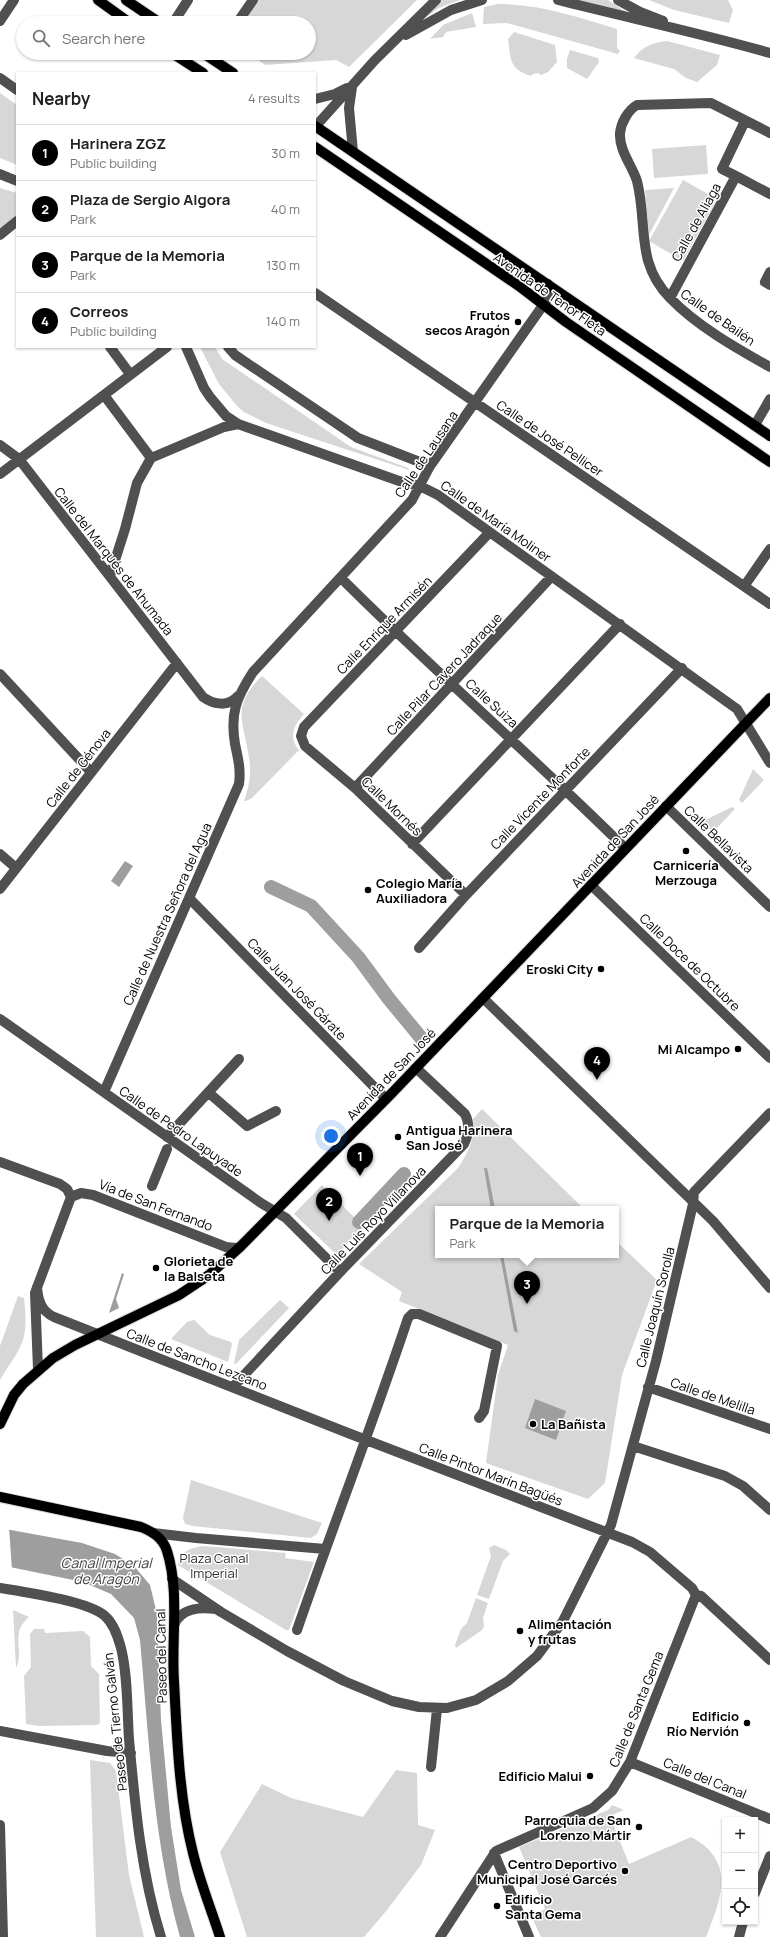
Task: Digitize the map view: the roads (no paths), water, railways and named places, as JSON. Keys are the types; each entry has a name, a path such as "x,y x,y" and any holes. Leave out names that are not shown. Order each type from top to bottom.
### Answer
{"main road":[{"path":"98,0 120,16"},
{"path":"126,0 150,16"},
{"path":"183,60 201,72"},
{"path":"216,60 231,72"},
{"name":"Avenida de Tenor Fleta","path":"316,128 770,436"},
{"name":"Avenida de Tenor Fleta","path":"316,148 544,304 566,322 770,462"},
{"name":"Avenida de San José","path":"0,1424 14,1395 38,1369 66,1350 154,1308 194,1286 240,1247 416,1068 770,698"},
{"name":"Paseo del Canal","path":"0,1497 141,1527 153,1533 166,1547 172,1580 177,1739 187,1823 193,1852 220,1937"}],"street":[{"path":"0,21 14,0"},
{"path":"178,16 188,0"},
{"path":"242,16 253,0"},
{"path":"316,126 391,44 436,0"},
{"path":"391,44 441,15 482,0"},
{"path":"558,0 632,19 685,30 770,53"},
{"path":"618,0 640,12 685,30"},
{"path":"0,78 16,89"},
{"path":"316,99 335,94 353,85"},
{"path":"353,85 349,112 353,152"},
{"name":"Calle de Bailén","path":"745,121 707,103 637,105 624,120 620,132 620,141 637,181 647,259 655,277 670,298 730,344 770,367"},
{"path":"745,121 770,134"},
{"name":"Calle de Aliaga","path":"670,298 736,176 722,169 745,121"},
{"path":"0,174 16,180"},
{"path":"736,176 770,194"},
{"path":"0,236 16,223"},
{"path":"770,272 765,282 770,285"},
{"name":"Calle de Lausana","path":"203,697 214,703 224,704 232,702 253,672 412,500 430,466 476,403 544,304 548,296 548,284"},
{"name":"Calle de José Pellicer","path":"316,294 745,585 770,604"},
{"path":"111,348 130,374"},
{"path":"0,474 166,348"},
{"name":"Calle de María Moliner","path":"186,348 204,388 226,416 238,424 402,482 420,486 438,495 551,577 682,668 737,709 770,764"},
{"path":"229,348 235,355 358,438 430,466"},
{"path":"104,395 151,458"},
{"path":"755,425 770,399"},
{"path":"110,576 137,484 151,458 224,427 238,424"},
{"name":"Calle del Marqués de Ahumada","path":"0,445 19,459 203,697"},
{"name":"Calle Enrique Armisén","path":"301,736 304,727 489,533"},
{"path":"745,585 770,549"},
{"name":"Calle Pilar Cavero Jadraque","path":"356,788 551,577"},
{"name":"Calle Suiza","path":"341,578 395,632 512,739 625,848"},
{"path":"412,844 620,624"},
{"name":"Calle de Génova","path":"0,889 177,663"},
{"name":"Calle Vicente Monforte","path":"419,948 466,895 682,668"},
{"path":"0,674 91,772"},
{"name":"Calle de Lausana","path":"235,744 233,719 239,694"},
{"name":"Calle Mornés","path":"301,736 305,746 356,788 466,895"},
{"name":"Calle de Nuestra Señora del Agua","path":"104,1092 239,784 241,774 235,744"},
{"name":"Calle Bellavista","path":"666,806 770,907"},
{"path":"0,854 16,868"},
{"name":"Calle Doce de Octubre","path":"591,885 770,1058"},
{"name":"Calle Juan José Gárate","path":"188,898 386,1099"},
{"path":"482,998 693,1204 713,1221 770,1288"},
{"name":"Calle de Pedro Lapuyade","path":"0,1019 261,1203 276,1210 292,1223 340,1272"},
{"path":"167,1137 239,1059"},
{"name":"Calle Luis Royo Villanova","path":"233,1387 340,1272 458,1150 466,1139 469,1130 468,1121 465,1114 416,1068"},
{"path":"209,1093 247,1126 276,1111"},
{"name":"Calle Joaquín Sorolla","path":"172,1580 216,1609 287,1651 375,1696 410,1705 437,1709 457,1706 486,1694 518,1673 537,1656 563,1621 607,1533 615,1512 671,1302 693,1204 693,1194 696,1188 770,1113"},
{"path":"152,1186 167,1149"},
{"path":"0,1162 60,1184 67,1189 71,1197 37,1287 34,1305 38,1369"},
{"name":"Vía de San Fernando","path":"71,1197 81,1193 93,1195 226,1246 236,1248 240,1247"},
{"name":"Calle de Sancho Lezcano","path":"37,1287 40,1302 45,1311 54,1317 365,1439"},
{"path":"297,1630 408,1318 414,1314 419,1314 497,1346 484,1411 479,1418"},
{"name":"Calle de Melilla","path":"648,1387 770,1429"},
{"name":"Calle Pintor Marín Bagüés","path":"365,1439 632,1542 650,1552 692,1588 696,1595 701,1596 770,1660"},
{"path":"633,1446 725,1476 743,1486 770,1510"},
{"path":"153,1533 325,1549"},
{"name":"Paseo de Tierno Galván","path":"0,1588 85,1605 98,1611 108,1620 118,1639 123,1659 131,1753 147,1883 161,1937"},
{"name":"Calle de Santa Gema","path":"440,1937 494,1853 503,1846 593,1808 612,1791 630,1762 696,1595"},
{"path":"174,1625 178,1617 190,1610 216,1609"},
{"path":"431,1767 437,1709"},
{"path":"0,1731 106,1751 131,1753"},
{"name":"Calle del Canal","path":"630,1762 770,1819"},
{"path":"0,1825 3,1937"},
{"path":"494,1853 528,1937"},
{"path":"757,1889 770,1856"},
{"path":"739,1937 742,1925"}],"water":[{"path":"125,861 133,866 119,887 111,881"},
{"path":"484,1168 487,1168 494,1206 490,1206"},
{"path":"501,1258 504,1258 518,1333 514,1331"},
{"path":"122,1273 124,1274 116,1299 119,1308 109,1313"},
{"path":"535,1399 566,1411 556,1440 525,1428"},
{"name":"Canal Imperial de Aragón","path":"0,1528 82,1543 115,1554 134,1566 150,1585 157,1614 161,1720 171,1827 181,1890 195,1937 180,1937 164,1864 149,1752 140,1640 134,1618 111,1594 83,1582 0,1565"}],"waterway":[{"path":"271,887 311,906 358,957 389,999 422,1039"},
{"path":"359,1222 404,1174"}],"place":[{"name":"Frutos secos Aragón","path":"518,322"},
{"name":"Carnicería Merzouga","path":"686,851"},
{"name":"Colegio María Auxiliadora","path":"368,890"},
{"name":"Eroski City","path":"601,969"},
{"name":"Mi Alcampo","path":"738,1049"},
{"name":"Correos","path":"597,1080"},
{"name":"Antigua Harinera San José","path":"398,1137"},
{"name":"Harinera ZGZ","path":"360,1176"},
{"name":"Plaza de Sergio Algora","path":"329,1221"},
{"name":"Glorieta de la Balseta","path":"156,1268"},
{"name":"Parque de la Memoria","path":"527,1304"},
{"name":"La Bañista","path":"533,1424"},
{"name":"Alimentación y frutas","path":"520,1631"},
{"name":"Edificio Río Nervión","path":"747,1723"},
{"name":"Edificio Malui","path":"590,1776"},
{"name":"Parroquia de San Lorenzo Mártir","path":"639,1827"},
{"name":"Centro Deportivo Municipal José Garcés","path":"625,1871"},
{"name":"Edificio Santa Gema","path":"497,1906"}],"park label":[{"name":"Plaza Canal Imperial","path":"214,1566"}]}
